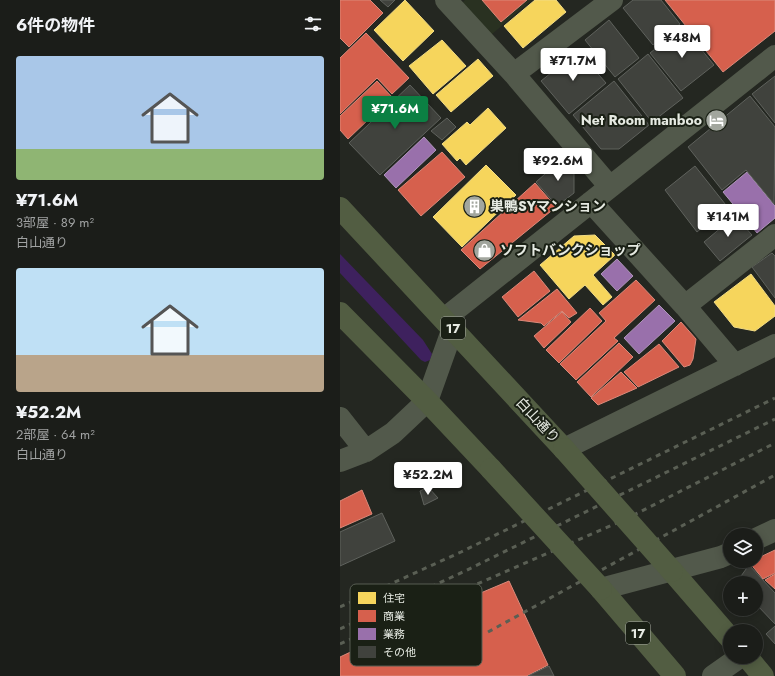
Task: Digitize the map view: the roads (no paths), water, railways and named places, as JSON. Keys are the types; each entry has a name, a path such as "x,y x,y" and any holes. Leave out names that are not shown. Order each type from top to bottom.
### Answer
{"highway":[{"name":"白山通り","path":"340,208 564,449 723,630"},
{"name":"17","path":"340,313 427,401 491,469 601,589 675,676"},
{"path":"752,664 763,676"}],"street":[{"path":"446,0 514,74 610,187"},
{"path":"514,74 612,0"},
{"path":"340,461 366,451 393,433 427,401 448,324 591,202 775,56"},
{"path":"591,202 685,306 735,365"},
{"path":"685,306 775,235"},
{"path":"564,449 775,345"},
{"path":"340,418 366,451"},
{"path":"763,536 775,530"},
{"path":"601,589 672,571 723,556"},
{"path":"713,676 730,664"},
{"path":"739,676 742,664"}],"railway":[{"path":"391,584 461,552 775,398"},
{"path":"437,584 775,419"},
{"path":"477,584 628,518 775,443"},
{"path":"488,632 775,475"},
{"path":"340,607 350,602"},
{"path":"340,629 350,624"},
{"path":"340,644 350,640"}],"place":[{"name":"Net Room manboo","path":"717,120"},
{"name":"巣鴨SYマンション","path":"474,206"},
{"name":"ソフトバンクショップ","path":"485,250"}]}
